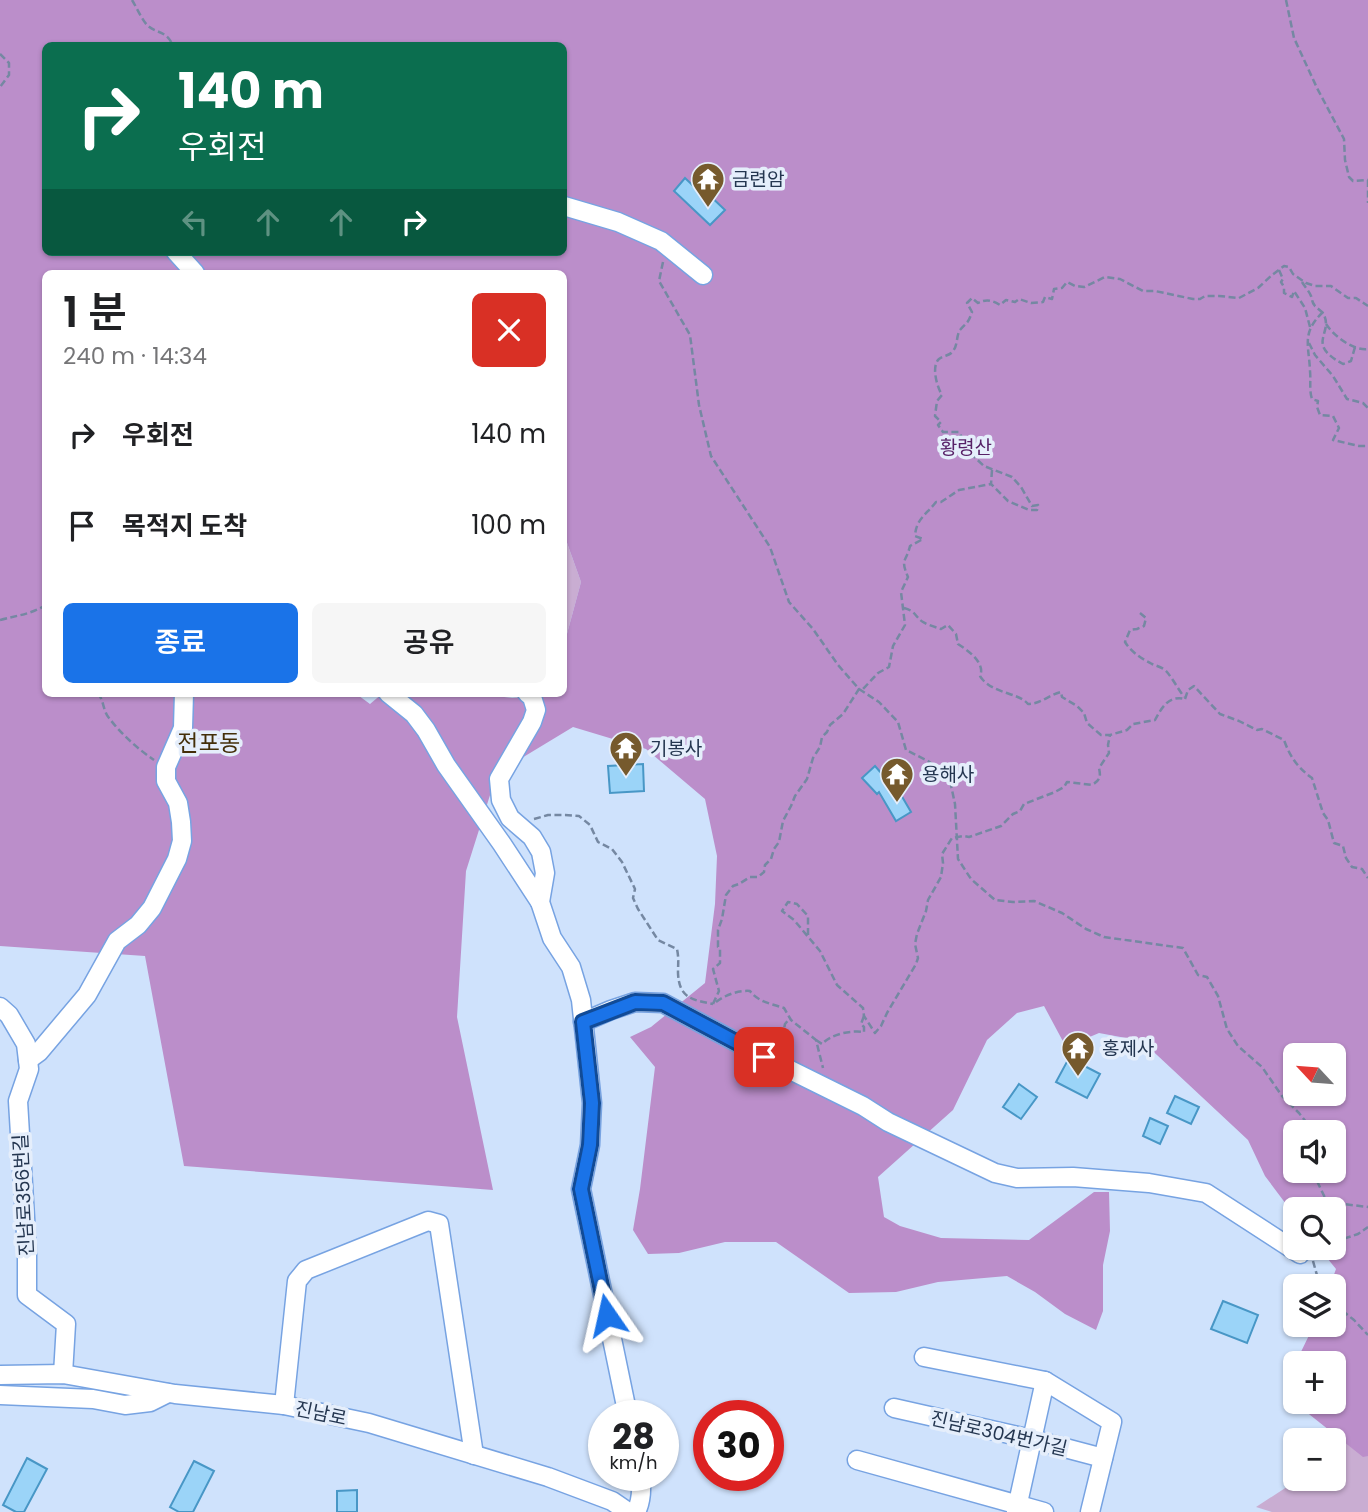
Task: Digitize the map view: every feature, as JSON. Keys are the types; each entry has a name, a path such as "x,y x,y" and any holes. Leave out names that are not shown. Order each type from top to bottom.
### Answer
{"street":[{"path":"567,207 618,222 662,241 703,275"},
{"path":"180,256 192,270"},
{"path":"0,1007 9,1015 26,1044 28,1060 39,1052 86,995 117,941 138,925 152,908 177,859 182,841 178,803 166,782 166,767 183,728 184,697"},
{"path":"393,697 414,714 426,730 446,765 502,844 540,902 552,938 572,967 581,1000 592,1103 590,1145 581,1189 625,1400"},
{"path":"532,697 536,710 532,722 499,779 501,800 510,818 532,837 541,852 545,873 540,902"},
{"path":"583,1022 635,1002 663,1003 863,1106 888,1122 995,1173 1017,1178 1073,1177 1149,1183 1206,1193 1283,1243"},
{"name":"진남로356번길","path":"28,1060 29,1069 18,1101 27,1295 66,1324 63,1374"},
{"path":"284,1405 297,1281 306,1270 428,1221 439,1224 474,1455"},
{"path":"925,1357 1045,1381 1112,1422 1090,1512"},
{"name":"진남로","path":"0,1375 63,1374 168,1393 284,1405 369,1423 548,1477 612,1501 628,1512"},
{"path":"1017,1508 1045,1381"},
{"path":"0,1395 93,1399 125,1405 150,1402 168,1393"},
{"name":"진남로304번가길","path":"894,1408 1103,1458"},
{"path":"857,1460 1017,1508 1044,1512"},
{"path":"636,1512 641,1491"}],"path":[{"path":"132,0 148,26 166,34 172,42"},
{"path":"1286,0 1294,38 1344,139 1349,177 1353,181 1368,180 1368,203"},
{"path":"0,54 9,63 9,75 0,87"},
{"path":"666,245 659,281 690,335 699,405 711,456 770,547 789,602 859,689 879,702 898,722 906,750 949,776 955,804 958,859 971,879 995,900 1034,901 1062,913 1104,937 1183,948 1198,975 1207,977 1213,987 1227,1029 1238,1046 1262,1067 1282,1096 1305,1120"},
{"path":"992,470 991,484 1008,501 1029,510 1037,510 1038,505 1032,506 1012,477 984,466 970,453 959,432 943,432 938,425 941,422 935,416 937,401 942,395 935,370 937,362 954,350 959,331 969,322 972,312 967,303 972,298 978,303 985,300 1000,305 1006,300 1015,302 1019,299 1031,303 1043,302 1045,297 1052,299 1054,289 1062,288 1067,282 1084,287 1105,277 1120,279 1143,291 1193,299 1205,296 1239,298 1258,288 1284,266 1289,267 1293,274 1306,283 1331,286 1348,298 1356,298 1368,306"},
{"path":"1279,270 1284,293 1292,297 1294,291 1305,308 1310,328"},
{"path":"1301,279 1315,307 1323,312 1323,346 1330,357 1343,364 1351,361 1355,347"},
{"path":"1323,312 1310,328 1307,340 1312,399 1318,401 1320,415 1333,416 1338,423 1339,429 1333,440 1368,446"},
{"path":"1325,324 1346,344 1361,350 1368,349"},
{"path":"1307,340 1347,399 1363,403 1368,408"},
{"path":"713,1004 719,991 713,969 720,963 718,930 726,895 733,886 764,872 765,865 779,842 783,821 807,779 822,737 830,725 843,714 859,689 863,689 878,673 889,667 893,646 905,625 901,592 908,578 904,559 910,546 923,539 915,536 916,526 936,502 941,502 959,490 991,484"},
{"path":"0,620 25,615 42,607"},
{"path":"904,608 916,614 920,621 941,629 947,625 956,634 958,644 970,651 975,658 984,681 993,687 1004,694 1023,698 1028,704 1036,704 1061,692 1062,697 1084,713 1087,723 1099,734 1110,735 1127,730 1133,724 1155,720 1169,700 1177,697 1185,699"},
{"path":"1140,613 1146,618 1143,626 1130,630 1125,642 1129,649 1142,659 1168,673 1185,699"},
{"path":"1185,699 1188,690 1194,686 1220,714 1284,740 1287,750 1301,770 1312,778 1334,843 1343,846 1352,867 1362,869 1368,877"},
{"path":"101,697 107,716 144,753 166,767"},
{"path":"808,935 808,916 797,904 788,902 782,911 808,935 820,951 837,985 863,1008 864,1016 875,1033 916,964 917,934 928,900 941,877 942,854 952,838 969,837 1000,826 1020,811 1024,804 1055,792 1067,782 1092,785 1099,781 1099,768 1109,753 1110,735"},
{"path":"510,818 531,820 548,815 579,816 590,825 598,842 612,849 622,862 635,889 633,898 638,909 658,940 677,950 681,988 686,996 713,1004 721,998 744,990 750,991 762,1001 784,1008 797,1027 822,1044 826,1039 853,1031 864,1032 861,1024 864,1016"},
{"path":"764,1057 783,1034 789,1018"},
{"path":"816,1040 824,1069 824,1088"},
{"path":"1318,1183 1327,1202 1368,1207"},
{"path":"1346,1238 1368,1227"},
{"path":"1346,1314 1368,1335"}],"shaded area":[{"path":"567,543 581,582 567,634"},
{"path":"1368,1386 1368,1512 1272,1512 1256,1507 1283,1489 1346,1491 1346,1434"}],"green space":[{"name":"황령산","path":"0,0 1368,0 1368,1456 1363,1457 1346,1444 1346,1428 1326,1428 1309,1414 1346,1414 1346,1351 1301,1351 1308,1337 1346,1337 1346,1274 1334,1274 1336,1269 1329,1260 1346,1260 1346,1197 1283,1197 1283,1200 1265,1176 1248,1140 1142,1041 1099,1033 1066,1047 1044,1006 1017,1013 987,1040 953,1110 878,1177 884,1217 900,1226 941,1238 1029,1240 1094,1192 1109,1192 1110,1231 1103,1265 1103,1311 1096,1330 1065,1314 1007,1276 938,1282 896,1292 849,1293 776,1242 725,1242 679,1253 648,1254 633,1230 655,1067 630,1037 651,1027 705,983 715,904 717,856 705,799 646,749 573,727 497,773 466,871 457,1017 493,1190 184,1166 145,956 0,946"}],"building":[{"path":"685,178 703,195 706,192 725,210 710,225 674,191"},
{"name":"기봉사","path":"643,764 644,791 610,793 608,766"},
{"path":"875,766 895,789 897,788 911,812 896,821 879,792 877,794 862,778"},
{"name":"홍제사","path":"1069,1058 1100,1074 1087,1098 1056,1082"},
{"path":"1019,1084 1037,1097 1021,1119 1003,1107"},
{"path":"1175,1096 1199,1107 1191,1124 1167,1113"},
{"path":"1150,1118 1168,1126 1160,1144 1143,1136"},
{"path":"1223,1301 1258,1315 1247,1343 1211,1329"},
{"path":"27,1458 47,1469 24,1512 16,1512 3,1505"},
{"path":"194,1461 214,1471 193,1512 179,1512 170,1507"},
{"path":"357,1490 357,1512 337,1512 337,1491"}],"place":[{"name":"금련암","path":"708,209"},
{"name":"기봉사","path":"626,778"},
{"name":"용해사","path":"897,804"},
{"name":"홍제사","path":"1078,1078"}],"district":[{"name":"전포동","path":"209,743"}],"route":[{"path":"607,1315 581,1189 590,1145 592,1103 583,1022 635,1002 663,1003 764,1057"}]}
